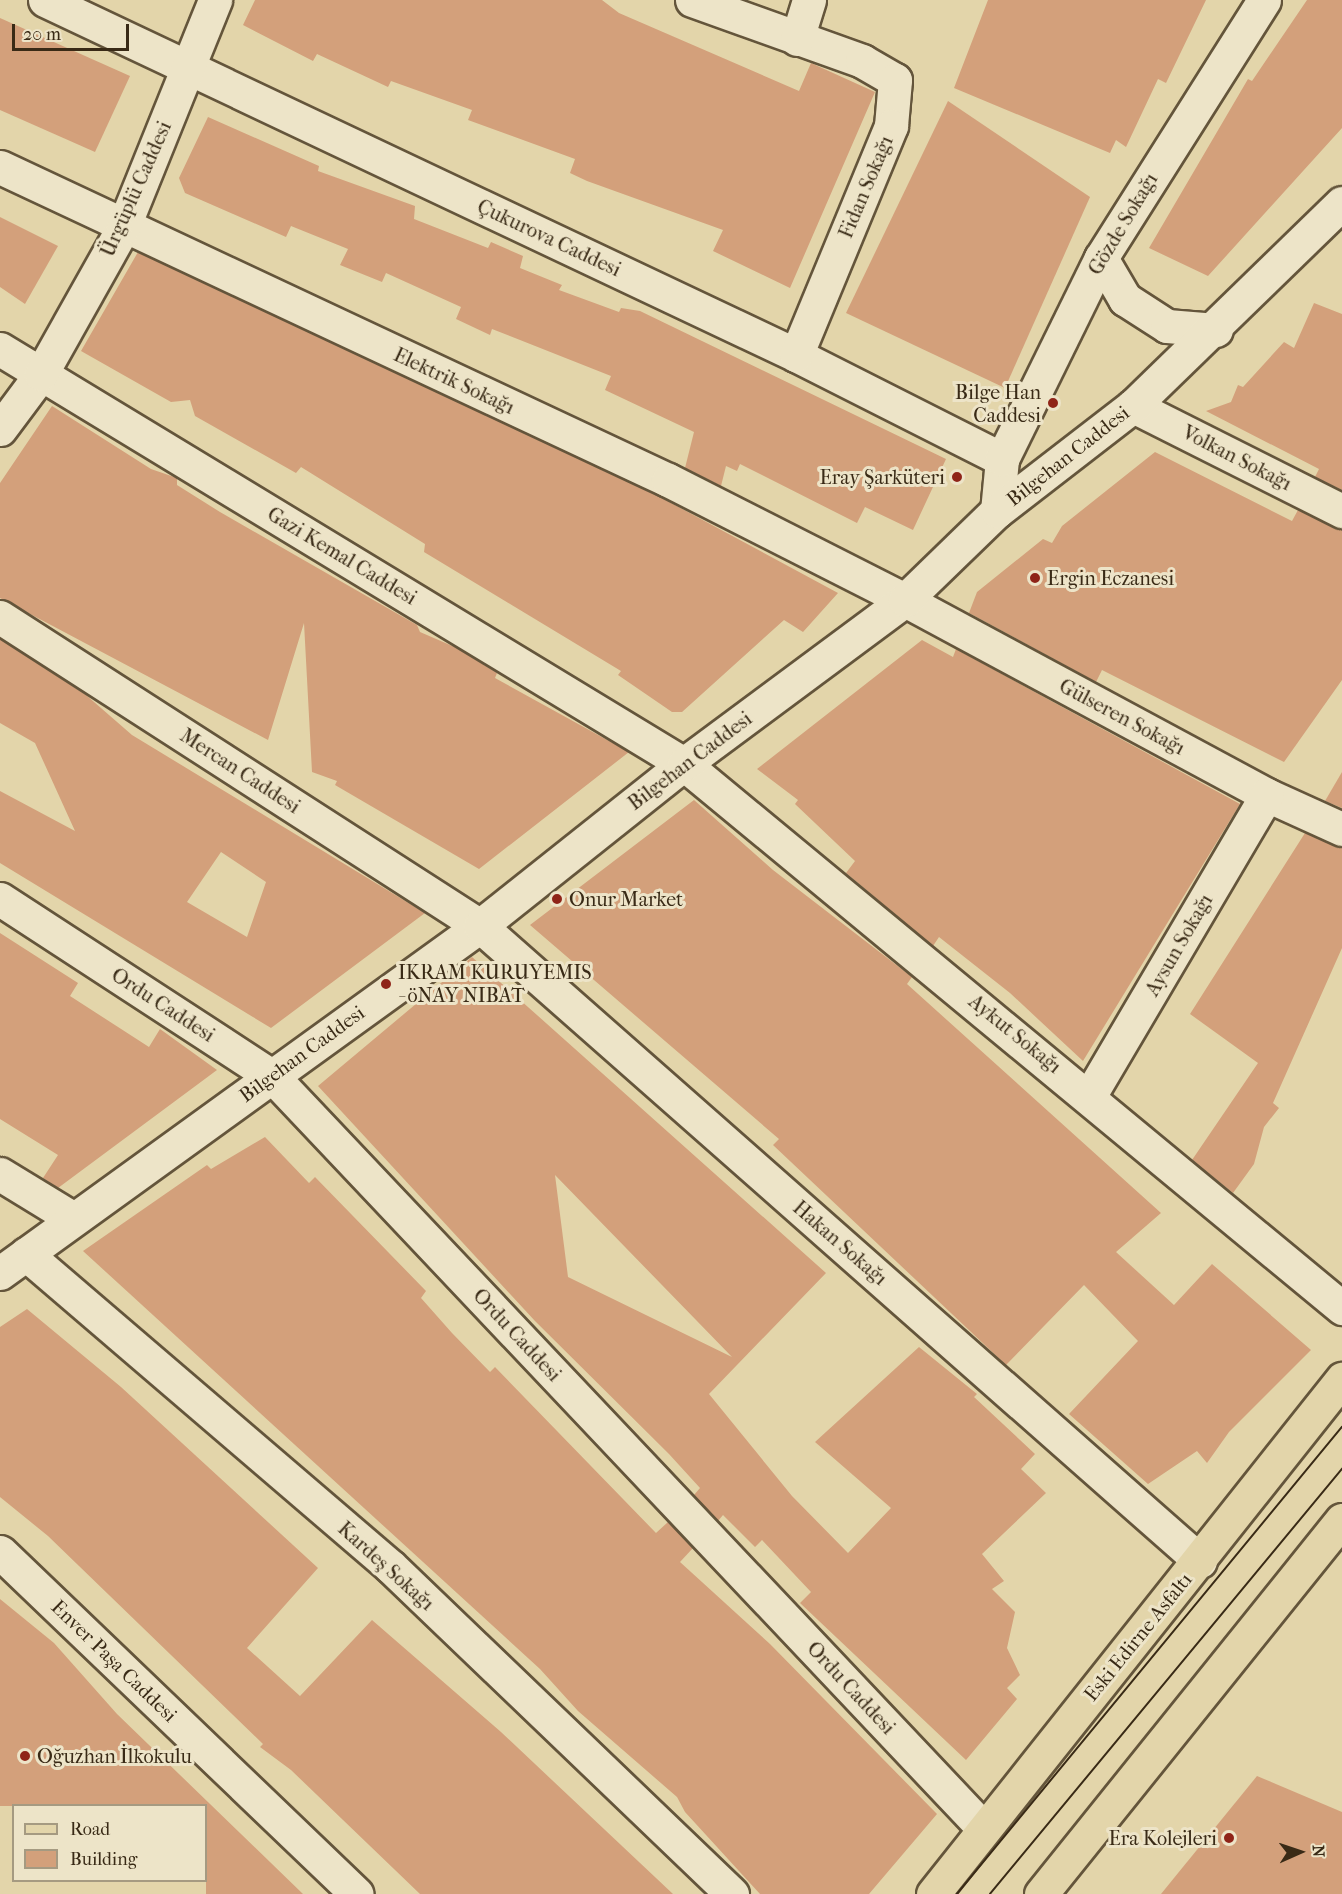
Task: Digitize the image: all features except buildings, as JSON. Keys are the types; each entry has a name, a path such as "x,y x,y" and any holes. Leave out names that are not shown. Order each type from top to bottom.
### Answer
{"main road":[{"name":"Eski Edirne Asfaltı","path":"933,1894 1200,1561 1342,1379"},
{"path":"1041,1894 1342,1520"}],"street":[{"name":"Çukurova Caddesi","path":"45,0 796,355 1002,459"},
{"name":"Ürgüplü Caddesi","path":"0,429 41,374 123,228 215,0"},
{"path":"692,0 797,39 809,0"},
{"name":"Gözde Sokağı","path":"1002,459 1101,258 1264,0"},
{"name":"Fidan Sokağı","path":"796,355 891,126 895,80 862,61 797,39"},
{"name":"Elektrik Sokağı","path":"0,167 123,228 668,480 905,600"},
{"name":"Bilgehan Caddesi","path":"0,1273 72,1218 480,926 684,764 905,600 997,511 1133,406 1216,330 1339,211"},
{"path":"1101,258 1125,299 1167,326 1216,330"},
{"name":"Gazi Kemal Caddesi","path":"0,349 684,764"},
{"name":"Volkan Sokağı","path":"1133,406 1342,511"},
{"path":"997,511 1002,459"},
{"name":"Gülseren Sokağı","path":"905,600 1267,795 1342,829"},
{"name":"Mercan Caddesi","path":"0,617 480,926"},
{"name":"Aykut Sokağı","path":"684,764 1090,1095 1342,1308"},
{"name":"Aysun Sokağı","path":"1090,1095 1267,795"},
{"name":"Ordu Caddesi","path":"0,899 272,1076 984,1829"},
{"name":"Hakan Sokağı","path":"480,926 1200,1561"},
{"path":"0,1174 72,1218"},
{"name":"Kardeş Sokağı","path":"26,1254 390,1566 732,1894"},
{"name":"Enver Paşa Caddesi","path":"0,1552 357,1894"}],"tram line":[{"path":"957,1894 1342,1427"},
{"path":"990,1894 1342,1469"}],"place":[{"name":"Bilge Han Caddesi","path":"1053,403"},
{"name":"Eray Şarküteri","path":"957,477"},
{"name":"Ergin Eczanesi","path":"1035,578"},
{"name":"Onur Market","path":"557,899"},
{"name":"IKRAM KURUYEMIS - öNAY NIBAT","path":"386,984"},
{"name":"Oğuzhan İlkokulu","path":"25,1756"},
{"name":"Era Kolejleri","path":"1229,1838"}]}
